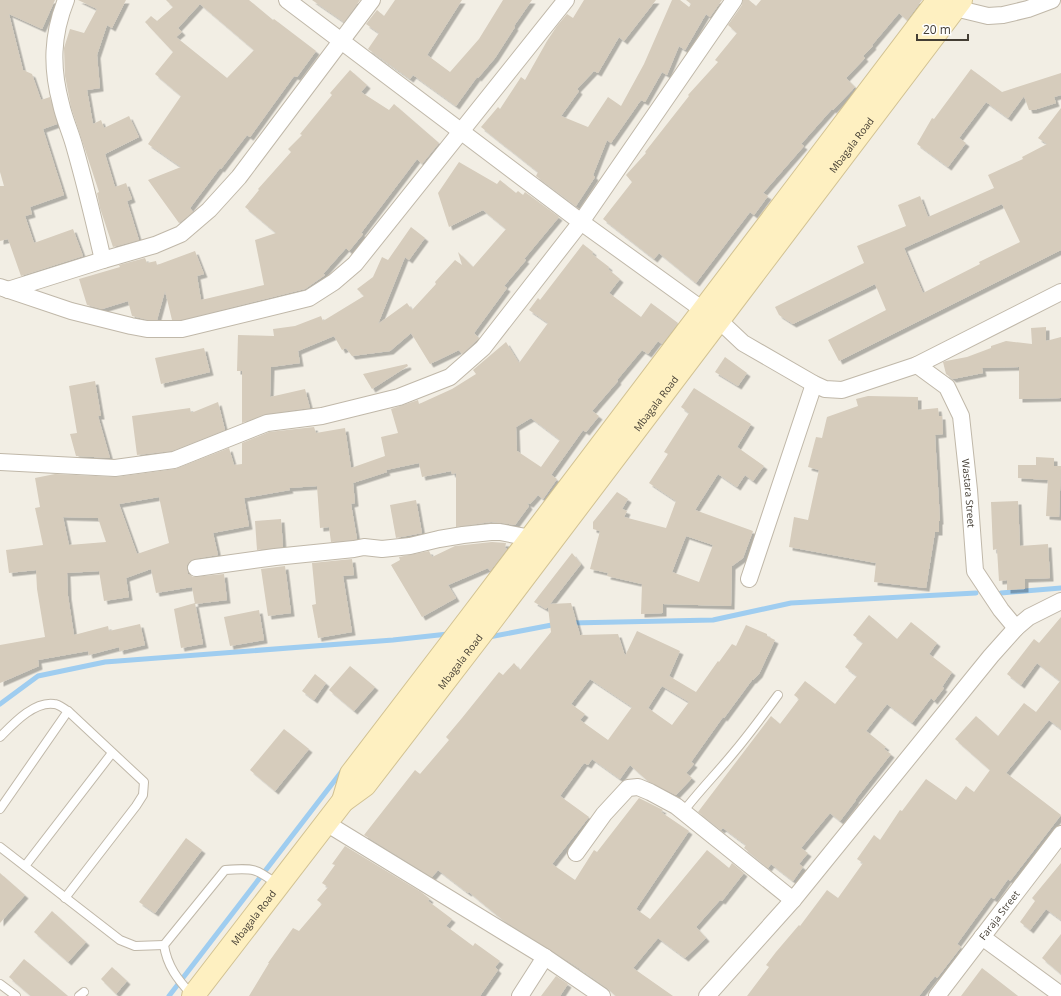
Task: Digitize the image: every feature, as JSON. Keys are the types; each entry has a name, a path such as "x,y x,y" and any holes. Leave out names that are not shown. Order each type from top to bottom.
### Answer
{"street":[{"path":"66,0 56,33 54,49 55,74 61,104 74,144 104,260"},
{"path":"287,0 581,222 725,326 743,343 825,389 842,390 917,365 1061,292"},
{"path":"4,288 155,245 182,234 209,210 239,177 372,0"},
{"path":"4,288 71,311 147,329 182,329 217,322 309,298 334,282 355,264 566,0"},
{"path":"0,462 115,468 174,460 267,423 322,416 399,397 450,376 483,348 581,222 734,0"},
{"path":"950,2 988,16 1003,15 1028,9 1052,0"},
{"name":"Mbagala Road","path":"343,801 350,774 531,538 710,316 950,2"},
{"name":"Mbagala Road","path":"193,996 343,801 365,785 495,617 710,316"},
{"name":"Wastara Street","path":"917,365 947,387 961,416 976,571 1001,610 1016,628"},
{"path":"749,579 814,384"},
{"path":"196,568 275,557 354,550 364,547 382,549 410,546 439,538 463,535 500,532 531,538"},
{"path":"707,996 793,900 991,656 1016,628 1029,616 1061,601"},
{"path":"576,853 604,814 628,788 638,787 676,806 793,900"},
{"path":"326,823 545,957 602,996"},
{"name":"Faraja Street","path":"936,996 1061,834"},
{"path":"982,937 1061,995"},
{"path":"520,996 545,957"}],"lane":[{"path":"683,812 697,794 736,751 778,695"},
{"path":"0,737 21,718 40,704 55,704 68,711 144,782 143,795 66,898"},
{"path":"0,809 68,711"},
{"path":"25,866 112,753"},
{"path":"0,847 120,940 135,946 164,945"},
{"path":"193,996 173,973 166,957 164,945 225,870 254,870 263,873 279,886"},
{"path":"0,984 16,996"}],"building":[{"path":"0,0 55,0 42,29 9,14 23,70 32,74 41,100 50,97 57,124 43,129 64,195 30,207 32,214 25,216 34,243 73,229 83,256 21,276 8,239 0,241 0,186 4,186 0,172"},
{"path":"78,0 126,0 112,28 107,25 97,55 100,88 87,90 93,124 101,120 104,128 129,116 139,137 105,154 115,187 126,183 132,199 127,201 139,240 113,247 100,208 97,193 99,192 71,107 65,76 64,48 70,29 84,33 97,9"},
{"path":"166,0 249,0 273,20 274,19 316,51 297,77 294,76 250,137 247,135 221,169 220,168 190,208 193,212 179,223 148,180 181,167 148,144 181,96 155,74 173,52 145,22 151,16 157,21 173,7","holes":["200,4 254,50 227,78 176,37 182,32 178,28"]},
{"path":"312,0 360,0 344,22"},
{"path":"395,0 462,0 427,55 450,72 479,39 503,0 532,0 495,58 478,78 477,77 456,106 413,75 410,79 368,49 379,33 366,24 377,10 384,16"},
{"path":"584,0 656,0 624,41 619,37 598,73 594,71 577,89 579,91 561,116 588,127 608,97 621,106 644,64 672,0 680,0 689,7 691,4 686,0 722,0 710,17 706,14 685,50 679,46 667,75 662,72 645,102 641,100 611,143 607,140 593,175 595,177 576,206 536,176 538,172 481,127 498,107 500,109 521,77 525,80 557,26 567,14 573,18"},
{"path":"743,0 749,0 756,6 761,0 922,0 907,20 899,13 872,45 873,46 863,56 865,58 846,78 855,87 833,110 832,109 801,144 804,146 763,193 768,196 754,215 750,212 696,283 659,253 654,259 603,219 632,182 626,175 646,153 645,152 689,96 688,95 718,62 715,60 737,33 728,25 742,5"},
{"path":"971,69 1002,92 1061,73 1061,95 1054,97 1056,103 1034,110 1029,110 1024,96 1008,118 986,102 959,138 966,143 948,167 917,144 932,118 934,119"},
{"path":"350,70 367,85 361,92 389,110 394,104 439,143 422,164 417,159 361,233 363,234 349,251 346,248 323,274 325,275 305,289 181,320 172,320 165,291 157,320 148,320 132,316 128,301 102,309 87,305 79,279 120,267 119,265 145,258 147,263 156,261 157,265 195,251 204,274 197,276 201,300 264,285 255,240 276,233 245,207 259,190 258,189 291,152 288,149 302,135 300,134 332,95 330,93"},
{"path":"1061,108 1061,250 839,361 828,340 886,310 875,284 793,324 779,315 775,307 864,263 857,246 906,226 898,205 920,196 928,217 994,188 988,175 1023,159 1022,157 1047,144 1038,138","holes":["1002,204 1020,242 979,262 980,264 923,293 904,248"]},
{"path":"459,162 497,184 500,180 516,193 518,191 523,195 525,192 559,217 504,286 507,288 474,333 479,338 462,354 459,350 430,364 411,333 390,351 352,356 346,348 342,350 334,336 298,351 300,363 271,367 270,397 305,389 310,408 266,414 242,423 242,371 237,371 238,335 274,336 273,329 295,326 321,316 323,321 364,296 357,289 373,277 382,257 388,260 411,227 425,238 409,260 405,257 378,324 407,303 412,310 436,284 435,282 455,260 462,265 458,252 473,267 506,229 483,210 449,227 438,193"},
{"path":"583,244 620,279 609,293 641,317 651,303 678,323 662,344 658,341 648,354 642,350 617,380 618,381 592,411 599,416 586,432 583,430 551,475 557,479 543,499 538,495 530,504 527,503 529,506 515,525 491,522 456,527 456,473 452,474 451,471 422,477 419,463 386,470 387,472 353,483 355,503 351,504 357,539 353,540 331,542 329,527 320,528 317,486 289,488 290,490 244,498 249,526 213,533 218,555 194,559 187,565 188,574 193,577 224,574 227,600 195,604 192,587 156,593 151,569 126,578 129,597 104,601 99,571 67,573 68,596 74,635 108,626 109,631 140,624 145,645 120,651 119,647 89,655 88,651 38,660 39,666 0,683 0,645 45,637 37,589 36,570 9,573 6,550 43,545 35,508 40,507 35,478 55,474 116,477 175,469 229,448 234,465 242,464 242,443 269,432 314,427 316,433 345,428 351,468 385,456 381,437 398,433 391,409 418,400 419,404 452,389 476,374 473,370 506,342 519,363 548,323 529,310 538,298 540,300","holes":["531,418 560,440 541,467 517,451 516,427","159,497 169,543 137,554 119,504","63,517 98,518 106,542 69,545"]},
{"path":"1046,327 1046,341 1061,337 1061,398 1019,399 1019,367 982,368 983,373 953,379 946,374 943,362 967,357 1006,341 1032,344 1031,328"},
{"path":"204,348 210,372 161,384 155,358"},
{"path":"725,357 747,373 738,386 715,372"},
{"path":"407,364 408,366 372,389 363,374"},
{"path":"95,381 101,416 98,416 110,458 76,456 70,434 77,433 69,386"},
{"path":"694,388 751,424 737,447 764,466 753,481 745,475 737,487 718,474 695,510 753,531 743,558 732,566 731,606 663,604 663,613 641,614 642,584 607,576 608,573 590,569 600,531 593,529 593,522 617,492 628,499 622,509 627,511 624,517 666,528 676,501 649,483 668,454 664,452 689,413 681,407","holes":["686,536 713,545 699,582 672,572"]},
{"path":"868,396 918,397 918,410 938,408 939,416 942,416 943,434 935,435 940,521 939,532 935,532 926,588 874,582 876,563 789,547 794,517 808,520 819,470 808,467 816,437 822,438 827,417 858,406 856,399"},
{"path":"218,402 225,430 172,451 137,455 132,416 190,408 191,413"},
{"path":"1036,457 1054,458 1054,466 1061,466 1059,517 1046,516 1048,480 1018,478 1018,465 1036,465"},
{"path":"416,500 422,533 396,538 390,505"},
{"path":"1018,501 1020,546 1048,544 1050,578 1025,579 1025,589 1007,590 1007,580 999,581 997,549 993,550 991,502"},
{"path":"281,519 283,547 257,550 255,521"},
{"path":"492,542 506,543 505,548 507,549 490,571 488,568 448,585 456,598 422,617 391,565 400,560 399,557 429,551 432,557 455,546"},
{"path":"572,553 581,564 550,604 571,603 580,635 618,634 625,656 637,631 680,651 669,676 696,692 732,644 736,646 746,625 767,634 767,636 775,640 759,674 752,680 724,718 723,717 691,762 694,764 686,773 692,778 676,795 648,781 630,765 620,779 592,759 588,765 584,763 560,796 589,817 552,864 575,880 594,850 597,852 639,798 663,810 661,812 689,831 636,909 650,919 707,850 729,868 732,863 744,873 722,901 720,900 696,927 706,938 685,958 658,938 633,968 673,996 616,996 579,968 503,920 469,892 468,893 438,870 432,877 364,835 415,770 420,774 449,740 446,737 499,672 503,675 514,663 520,670 551,632 548,607 546,609 534,602","holes":["590,679 632,707 608,740 580,720 585,714 571,704","662,686 689,702 672,725 648,708"]},
{"path":"352,559 354,575 343,576 352,632 318,638 312,605 316,604 312,563"},
{"path":"285,566 291,613 268,616 261,569"},
{"path":"195,603 203,644 181,648 174,609"},
{"path":"259,610 264,640 230,646 224,617"},
{"path":"869,615 897,639 911,622 937,643 929,654 952,672 942,687 944,688 934,701 931,698 912,723 887,704 866,731 886,747 884,749 891,754 840,821 830,813 801,848 808,853 799,864 803,867 793,881 771,864 768,868 744,848 746,845 723,828 721,830 698,812 771,716 780,724 799,699 794,695 805,681 835,704 857,676 845,667 863,643 853,635"},
{"path":"1061,617 1061,729 1049,720 1006,773 1061,815 1010,881 1008,879 994,899 991,897 957,944 961,947 937,978 935,976 919,996 747,996 769,967 766,965 799,925 800,926 827,890 838,898 863,863 857,859 874,835 880,840 900,810 902,811 926,779 956,800 966,786 974,792 990,770 955,739 976,716 998,736 1024,703 1036,712 1060,681 1037,663 1021,685 1007,674 1034,639 1039,643"},
{"path":"350,666 375,687 354,711 329,690"},
{"path":"315,674 326,683 314,700 302,691"},
{"path":"284,729 309,749 275,791 250,770"},
{"path":"186,838 202,850 155,913 139,902"},
{"path":"345,846 421,892 430,899 428,901 452,919 446,926 473,946 475,943 500,961 495,967 498,970 480,996 249,996 268,963 293,928 299,931 322,904 317,900 328,887 322,883 335,865 332,864"},
{"path":"1061,863 1061,920 1046,909 1030,930 1020,922 1035,901 1032,898"},
{"path":"0,873 25,895 0,923"},
{"path":"52,911 86,942 68,962 34,932"},
{"path":"1061,934 1061,974 1042,958"},
{"path":"24,959 68,996 31,996 9,977"},
{"path":"112,967 127,981 116,994 101,979"},
{"path":"982,968 1018,996 961,996"},
{"path":"556,976 568,984 560,996 541,996"}],"waterway":[{"path":"1001,593 1061,588"},
{"path":"571,623 713,620 791,603 976,593"},
{"path":"489,637 557,624"},
{"path":"0,704 38,676 105,662 393,640 448,634"},
{"path":"169,996 342,771"}]}
